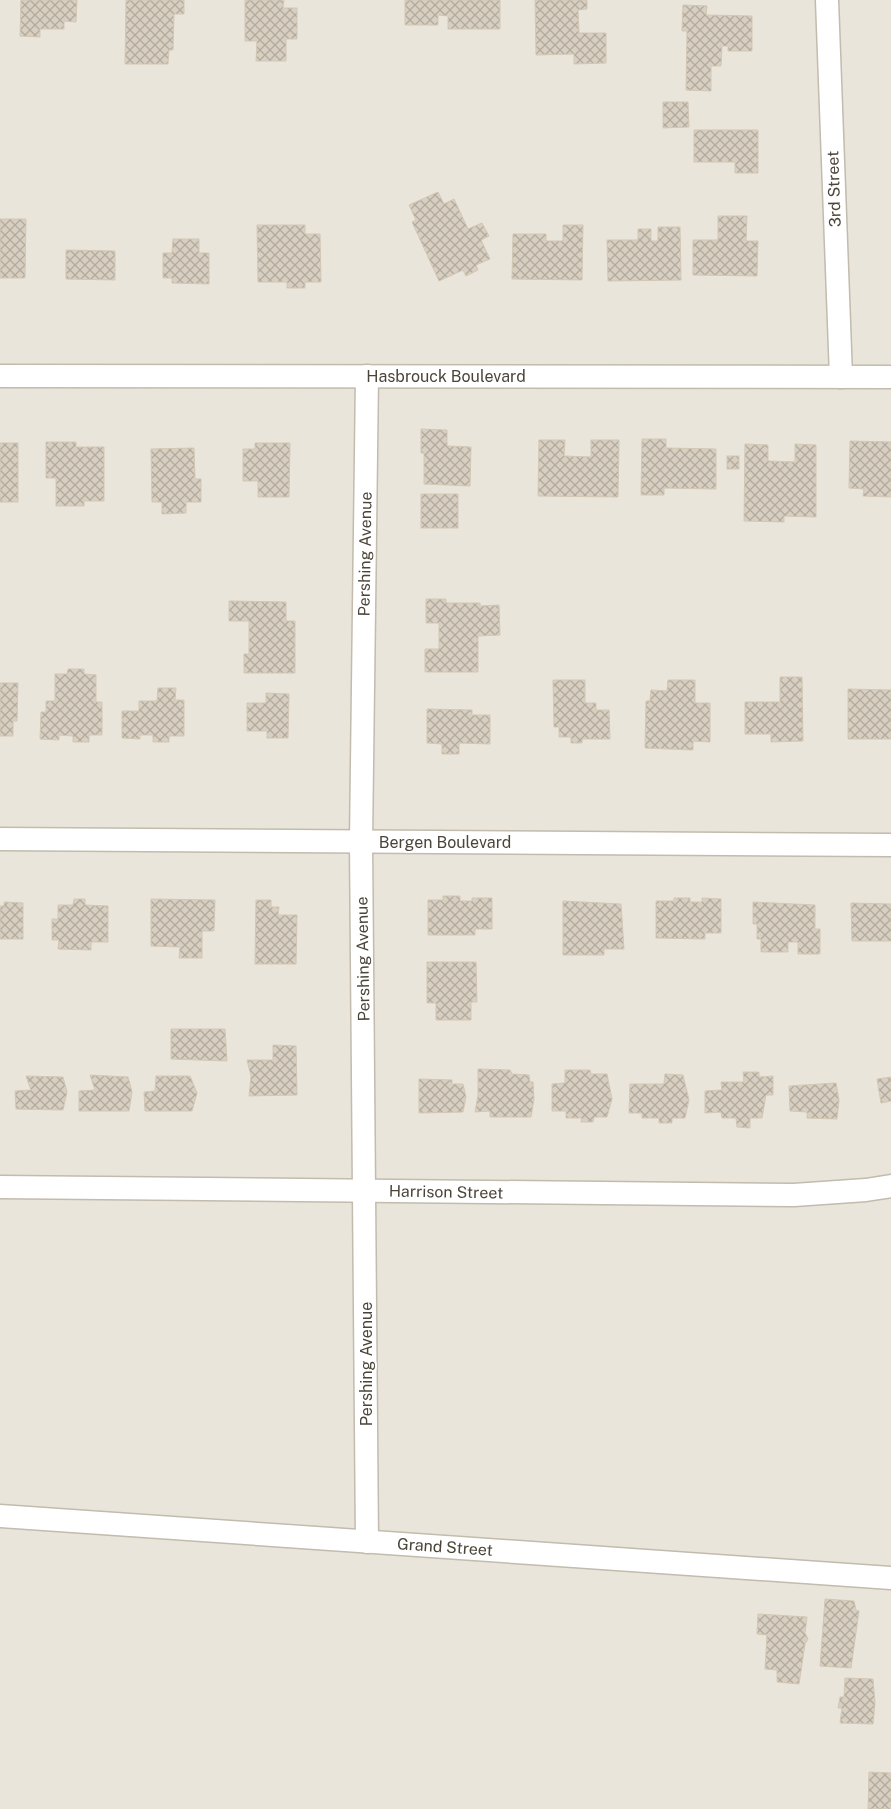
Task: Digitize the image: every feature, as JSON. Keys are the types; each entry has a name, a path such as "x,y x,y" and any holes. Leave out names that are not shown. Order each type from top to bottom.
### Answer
{"street":[{"name":"3rd Street","path":"827,0 841,377"},
{"name":"Hasbrouck Boulevard","path":"0,376 891,377"},
{"name":"Pershing Avenue","path":"367,376 362,842 367,1542"},
{"name":"Bergen Boulevard","path":"0,839 891,845"},
{"name":"Harrison Street","path":"0,1187 794,1195 866,1190 891,1186"},
{"name":"Grand Street","path":"0,1516 891,1578"}],"shaded area":[{"path":"0,0 891,0 891,1809 0,1809"}],"building":[{"path":"21,0 77,0 76,22 64,21 64,29 40,29 40,37 20,36"},
{"path":"126,0 184,0 184,14 174,14 173,50 169,50 168,64 125,64"},
{"path":"245,0 284,0 283,8 297,8 297,39 286,39 286,61 256,61 257,41 245,41"},
{"path":"405,0 500,0 500,29 448,29 448,16 438,15 438,25 405,25"},
{"path":"535,0 587,0 587,9 578,10 579,33 606,33 606,63 574,64 574,54 536,55"},
{"path":"683,5 707,6 706,15 752,16 752,51 728,51 728,46 722,46 721,66 711,66 711,91 686,90 687,31 682,31"},
{"path":"663,102 688,102 689,127 663,128"},
{"path":"694,130 758,130 758,173 735,173 735,162 694,162"},
{"path":"438,192 444,204 454,199 468,229 482,223 489,236 481,240 490,259 476,265 478,270 466,276 463,270 439,281 412,222 416,220 409,205"},
{"path":"718,216 747,216 746,241 758,241 757,276 693,275 693,240 718,240"},
{"path":"0,219 26,219 25,278 0,278"},
{"path":"257,225 305,225 305,234 320,234 321,282 305,282 305,288 287,288 287,282 258,282"},
{"path":"563,225 583,225 582,280 512,279 513,234 546,234 546,241 563,241"},
{"path":"658,227 680,227 681,280 608,281 607,240 638,240 638,229 651,229 651,241 658,241"},
{"path":"173,239 199,239 199,253 209,253 209,284 172,283 172,278 163,278 163,253 172,253"},
{"path":"66,250 115,251 115,280 66,279"},
{"path":"421,429 447,430 447,446 471,447 470,486 424,484 424,453 421,453"},
{"path":"642,439 666,439 666,448 716,449 716,489 664,488 664,495 641,495"},
{"path":"539,440 565,440 564,456 591,457 591,440 619,440 618,497 538,496"},
{"path":"850,441 891,442 891,497 863,496 864,489 849,488"},
{"path":"46,442 76,442 76,447 104,447 104,501 84,501 84,506 56,506 56,478 46,478"},
{"path":"0,443 18,443 18,502 0,502"},
{"path":"255,443 290,443 289,497 258,497 258,481 243,481 243,449 255,449"},
{"path":"745,444 768,445 768,461 795,462 795,444 816,445 816,517 784,516 784,522 744,521"},
{"path":"194,448 195,479 201,479 201,502 186,502 186,513 162,514 162,502 152,502 151,449"},
{"path":"727,456 739,456 739,469 727,469"},
{"path":"421,494 458,494 458,528 421,528"},
{"path":"426,599 446,599 446,603 480,603 480,606 499,605 500,635 478,636 478,672 425,672 425,649 439,649 439,623 426,623"},
{"path":"229,601 286,602 286,621 295,621 295,673 244,673 244,654 249,654 249,621 229,621"},
{"path":"68,669 84,669 84,674 96,675 96,702 102,702 102,735 89,735 89,742 73,742 73,736 59,735 59,740 40,739 41,712 46,712 46,701 55,701 55,674 67,674"},
{"path":"780,677 802,677 803,741 771,742 771,734 745,734 745,702 780,702"},
{"path":"553,680 585,680 585,703 596,703 596,710 609,710 610,739 582,739 582,743 571,743 571,737 559,737 559,727 554,727"},
{"path":"668,680 695,680 695,703 710,703 710,742 693,741 693,750 645,748 646,701 650,701 651,690 667,691"},
{"path":"0,683 18,683 17,721 13,721 13,736 0,736"},
{"path":"158,688 176,688 175,700 184,700 184,736 169,736 169,742 153,742 153,735 140,735 140,739 122,738 122,711 139,711 139,701 157,701"},
{"path":"848,689 891,690 891,739 848,739"},
{"path":"266,693 289,694 288,738 267,738 267,731 247,731 247,703 266,703"},
{"path":"427,709 472,710 472,715 490,715 490,744 459,743 459,754 442,754 442,744 427,743"},
{"path":"443,896 460,896 460,901 472,901 472,898 492,898 492,929 475,929 475,935 428,935 428,900 443,900"},
{"path":"674,898 690,898 690,902 702,902 702,898 721,899 721,933 705,933 705,939 656,938 656,901 674,901"},
{"path":"74,899 85,899 85,905 108,906 108,942 91,942 91,950 58,949 59,940 52,940 52,919 58,919 58,905 73,905"},
{"path":"151,899 215,900 214,931 202,931 202,958 179,958 180,947 151,946"},
{"path":"256,900 271,900 271,907 279,907 278,915 297,915 296,964 255,964"},
{"path":"563,901 621,904 624,949 604,949 604,955 563,955"},
{"path":"4,902 23,903 23,939 0,939 0,906 4,906"},
{"path":"753,902 815,905 815,929 820,929 820,954 798,954 798,942 788,942 788,952 761,952 761,939 757,939 757,924 753,924"},
{"path":"851,903 891,904 891,941 852,941"},
{"path":"427,962 476,962 477,1002 471,1002 471,1020 436,1020 436,1003 427,1003"},
{"path":"171,1029 225,1029 227,1061 171,1059"},
{"path":"273,1045 296,1046 297,1095 249,1096 251,1076 247,1060 273,1060"},
{"path":"478,1069 510,1070 512,1074 529,1075 530,1082 533,1082 534,1099 531,1117 490,1117 490,1111 475,1112 478,1095"},
{"path":"565,1070 590,1070 591,1074 607,1074 612,1099 607,1117 594,1117 593,1122 581,1122 582,1118 566,1118 566,1111 552,1111 552,1084 565,1083"},
{"path":"743,1072 759,1072 759,1077 773,1076 773,1095 766,1095 762,1118 750,1118 750,1128 737,1127 736,1118 722,1118 721,1112 705,1113 705,1091 722,1090 721,1082 744,1082"},
{"path":"665,1074 683,1075 689,1100 685,1118 672,1118 672,1123 659,1123 659,1118 642,1118 642,1113 629,1113 630,1084 664,1084"},
{"path":"90,1075 128,1077 132,1092 129,1111 79,1111 79,1091 95,1090"},
{"path":"26,1076 63,1077 67,1092 63,1110 16,1109 15,1091 31,1090"},
{"path":"156,1076 190,1076 197,1093 192,1111 145,1111 144,1092 155,1091"},
{"path":"891,1077 891,1101 881,1103 877,1079"},
{"path":"419,1079 452,1080 452,1084 463,1084 466,1097 463,1112 419,1113"},
{"path":"836,1083 839,1100 837,1119 807,1118 807,1112 790,1111 789,1086"},
{"path":"825,1599 854,1601 856,1610 859,1611 851,1668 820,1666"},
{"path":"758,1614 807,1617 805,1633 808,1639 805,1644 799,1684 777,1682 777,1670 765,1669 767,1635 757,1634"},
{"path":"845,1678 873,1679 875,1703 873,1724 840,1723 842,1708 838,1708 840,1697 844,1697"},
{"path":"869,1772 891,1773 891,1809 868,1809"}]}
